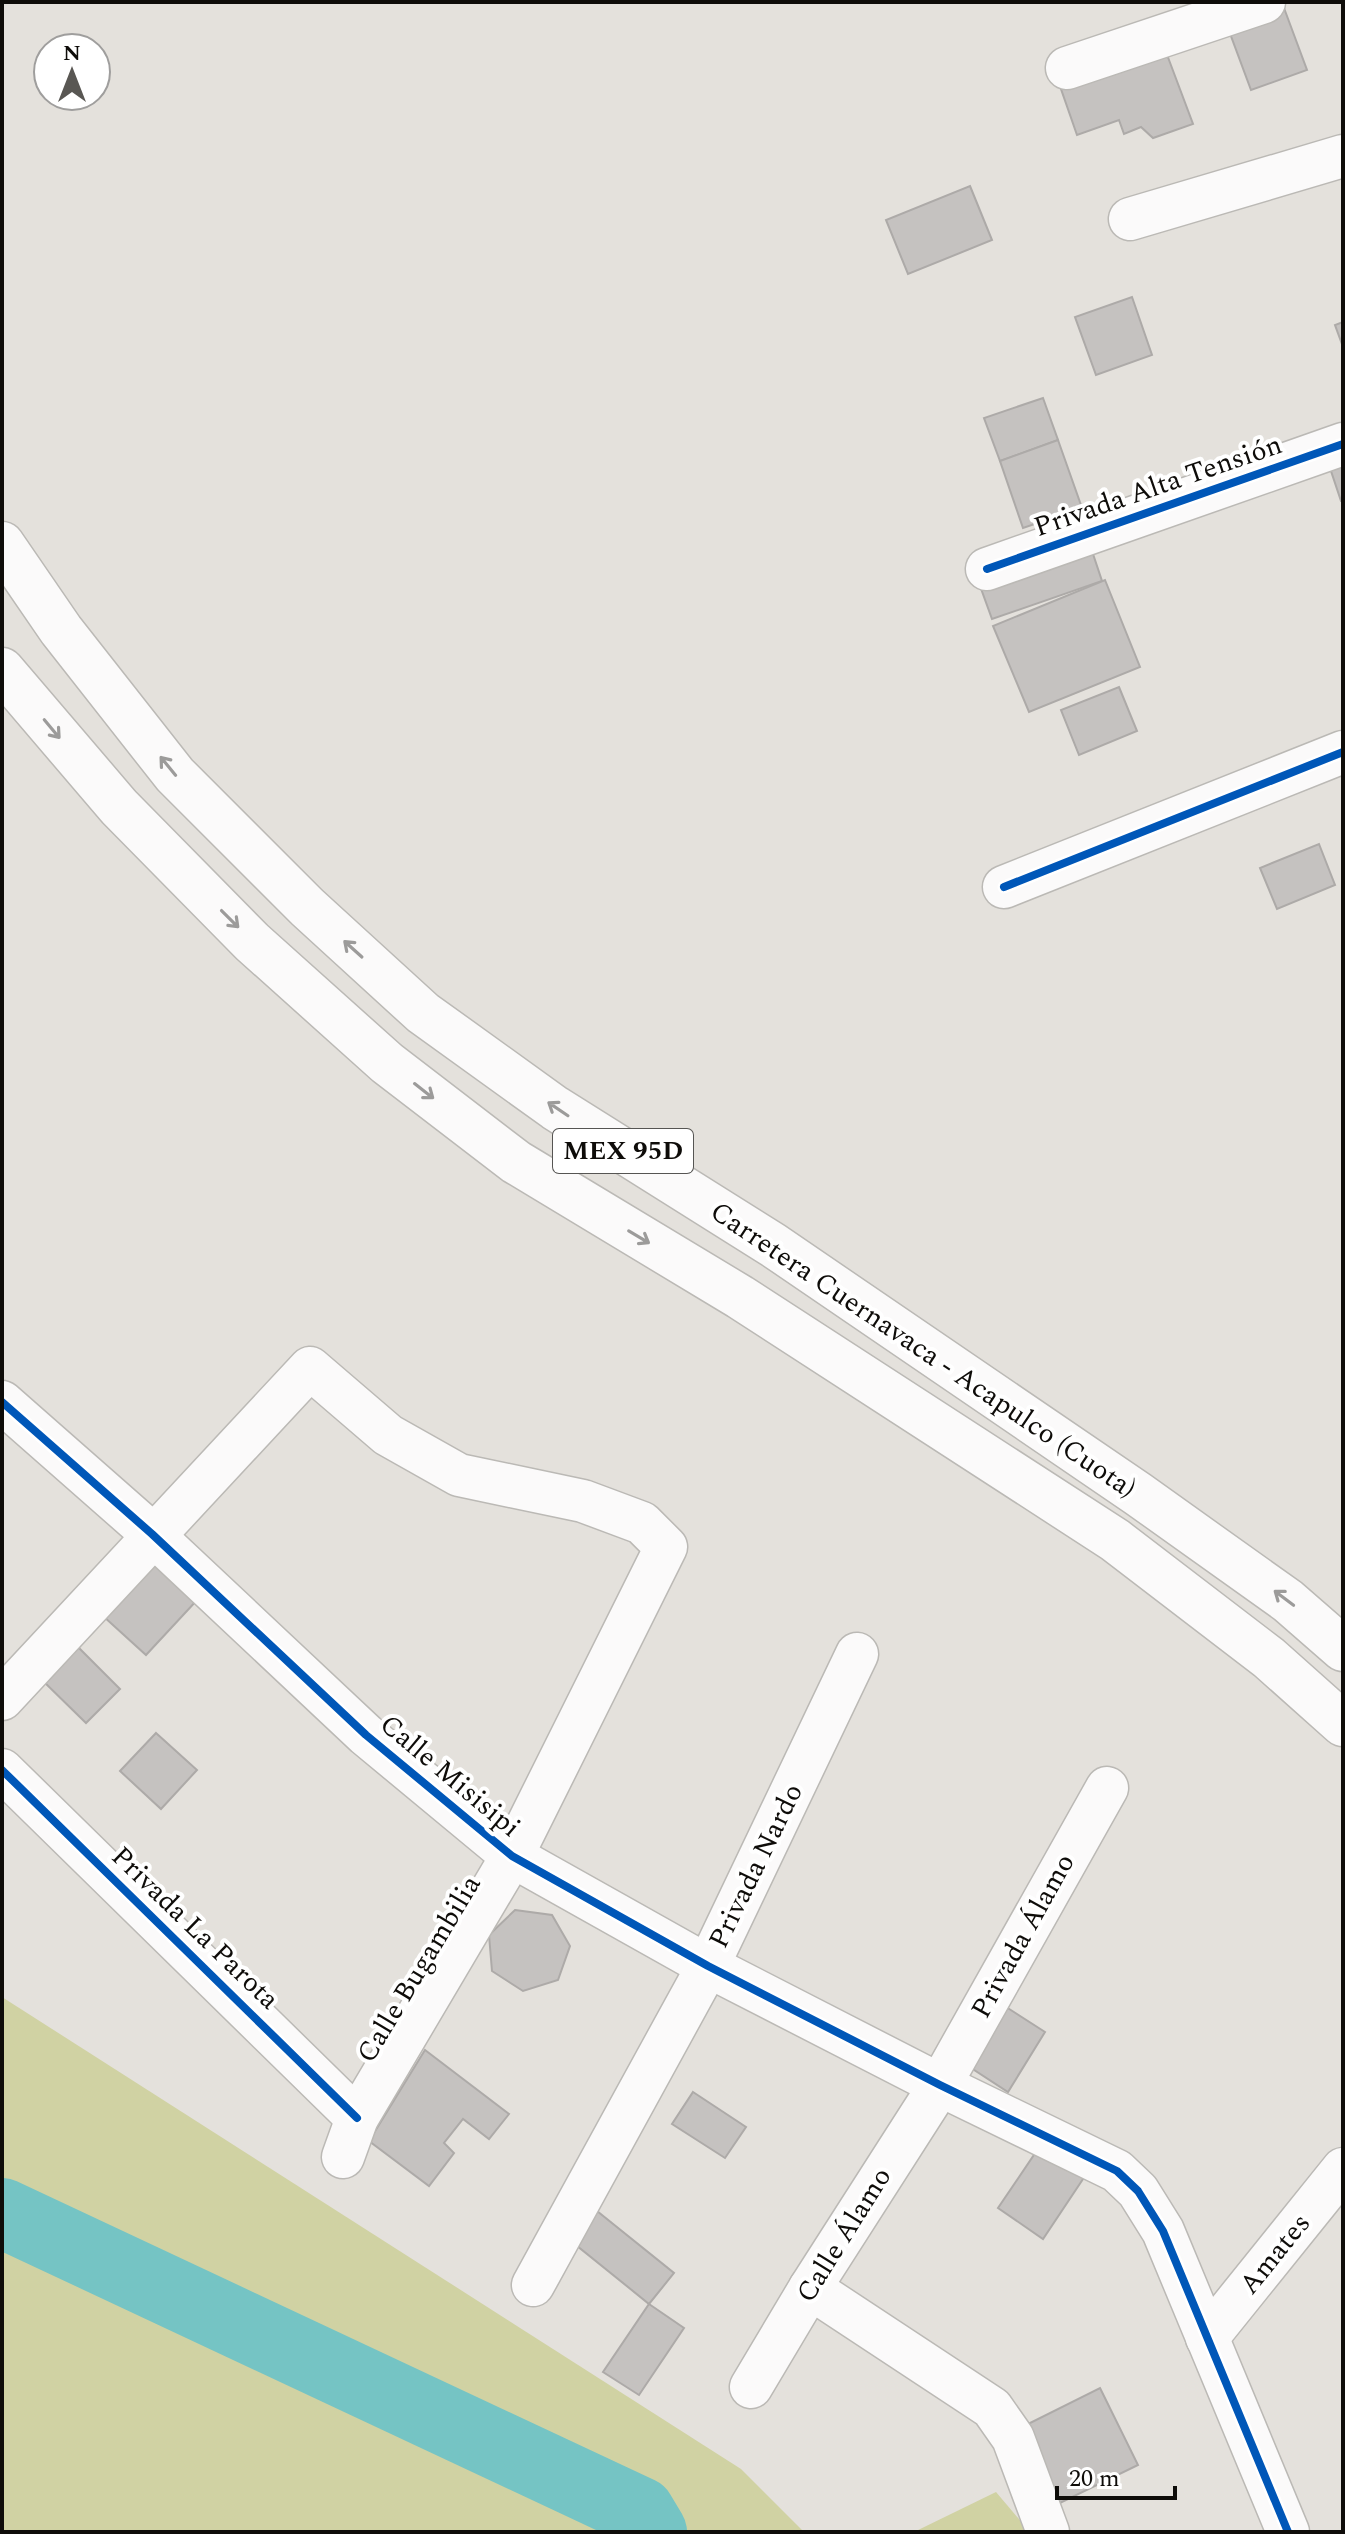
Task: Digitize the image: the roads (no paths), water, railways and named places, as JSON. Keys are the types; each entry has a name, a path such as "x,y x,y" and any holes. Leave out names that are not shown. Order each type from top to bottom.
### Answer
{"highway":[{"name":"Carretera Cuernavaca - Acapulco (Cuota)","path":"2,544 61,630 175,775 307,907 423,1013 555,1108 773,1245 1125,1485 1288,1601 1343,1649"},
{"name":"Carretera Cuernavaca - Acapulco (Cuota)","path":"2,670 119,807 252,942 387,1063 516,1162 740,1297 1115,1540 1269,1658 1343,1724"}],"street":[{"path":"1067,68 1264,2"},
{"path":"1130,219 1343,156"},
{"name":"Privada Alta Tensión","path":"987,569 1343,444"},
{"path":"1004,887 1343,752"},
{"name":"Calle Bugambilia","path":"152,1534 310,1368 388,1435 459,1475 583,1501 642,1523 666,1547 512,1856 357,2118 343,2157"},
{"name":"Calle Misisipi","path":"2,1402 152,1534 366,1735 512,1856 708,1966 940,2085"},
{"path":"2,1699 152,1534"},
{"name":"Privada Nardo","path":"533,2285 708,1966 857,1654"},
{"name":"Privada La Parota","path":"2,1770 357,2118"},
{"name":"Privada Álamo","path":"940,2085 1107,1788"},
{"path":"940,2085 1117,2171 1138,2191 1163,2231 1288,2532"},
{"name":"Calle Álamo","path":"751,2387 810,2288 940,2085"},
{"name":"Amates","path":"1207,2338 1343,2169"},
{"path":"810,2288 992,2408 1013,2438 1048,2532"}],"waterway":[{"path":"2,2213 640,2512 652,2532"}]}
